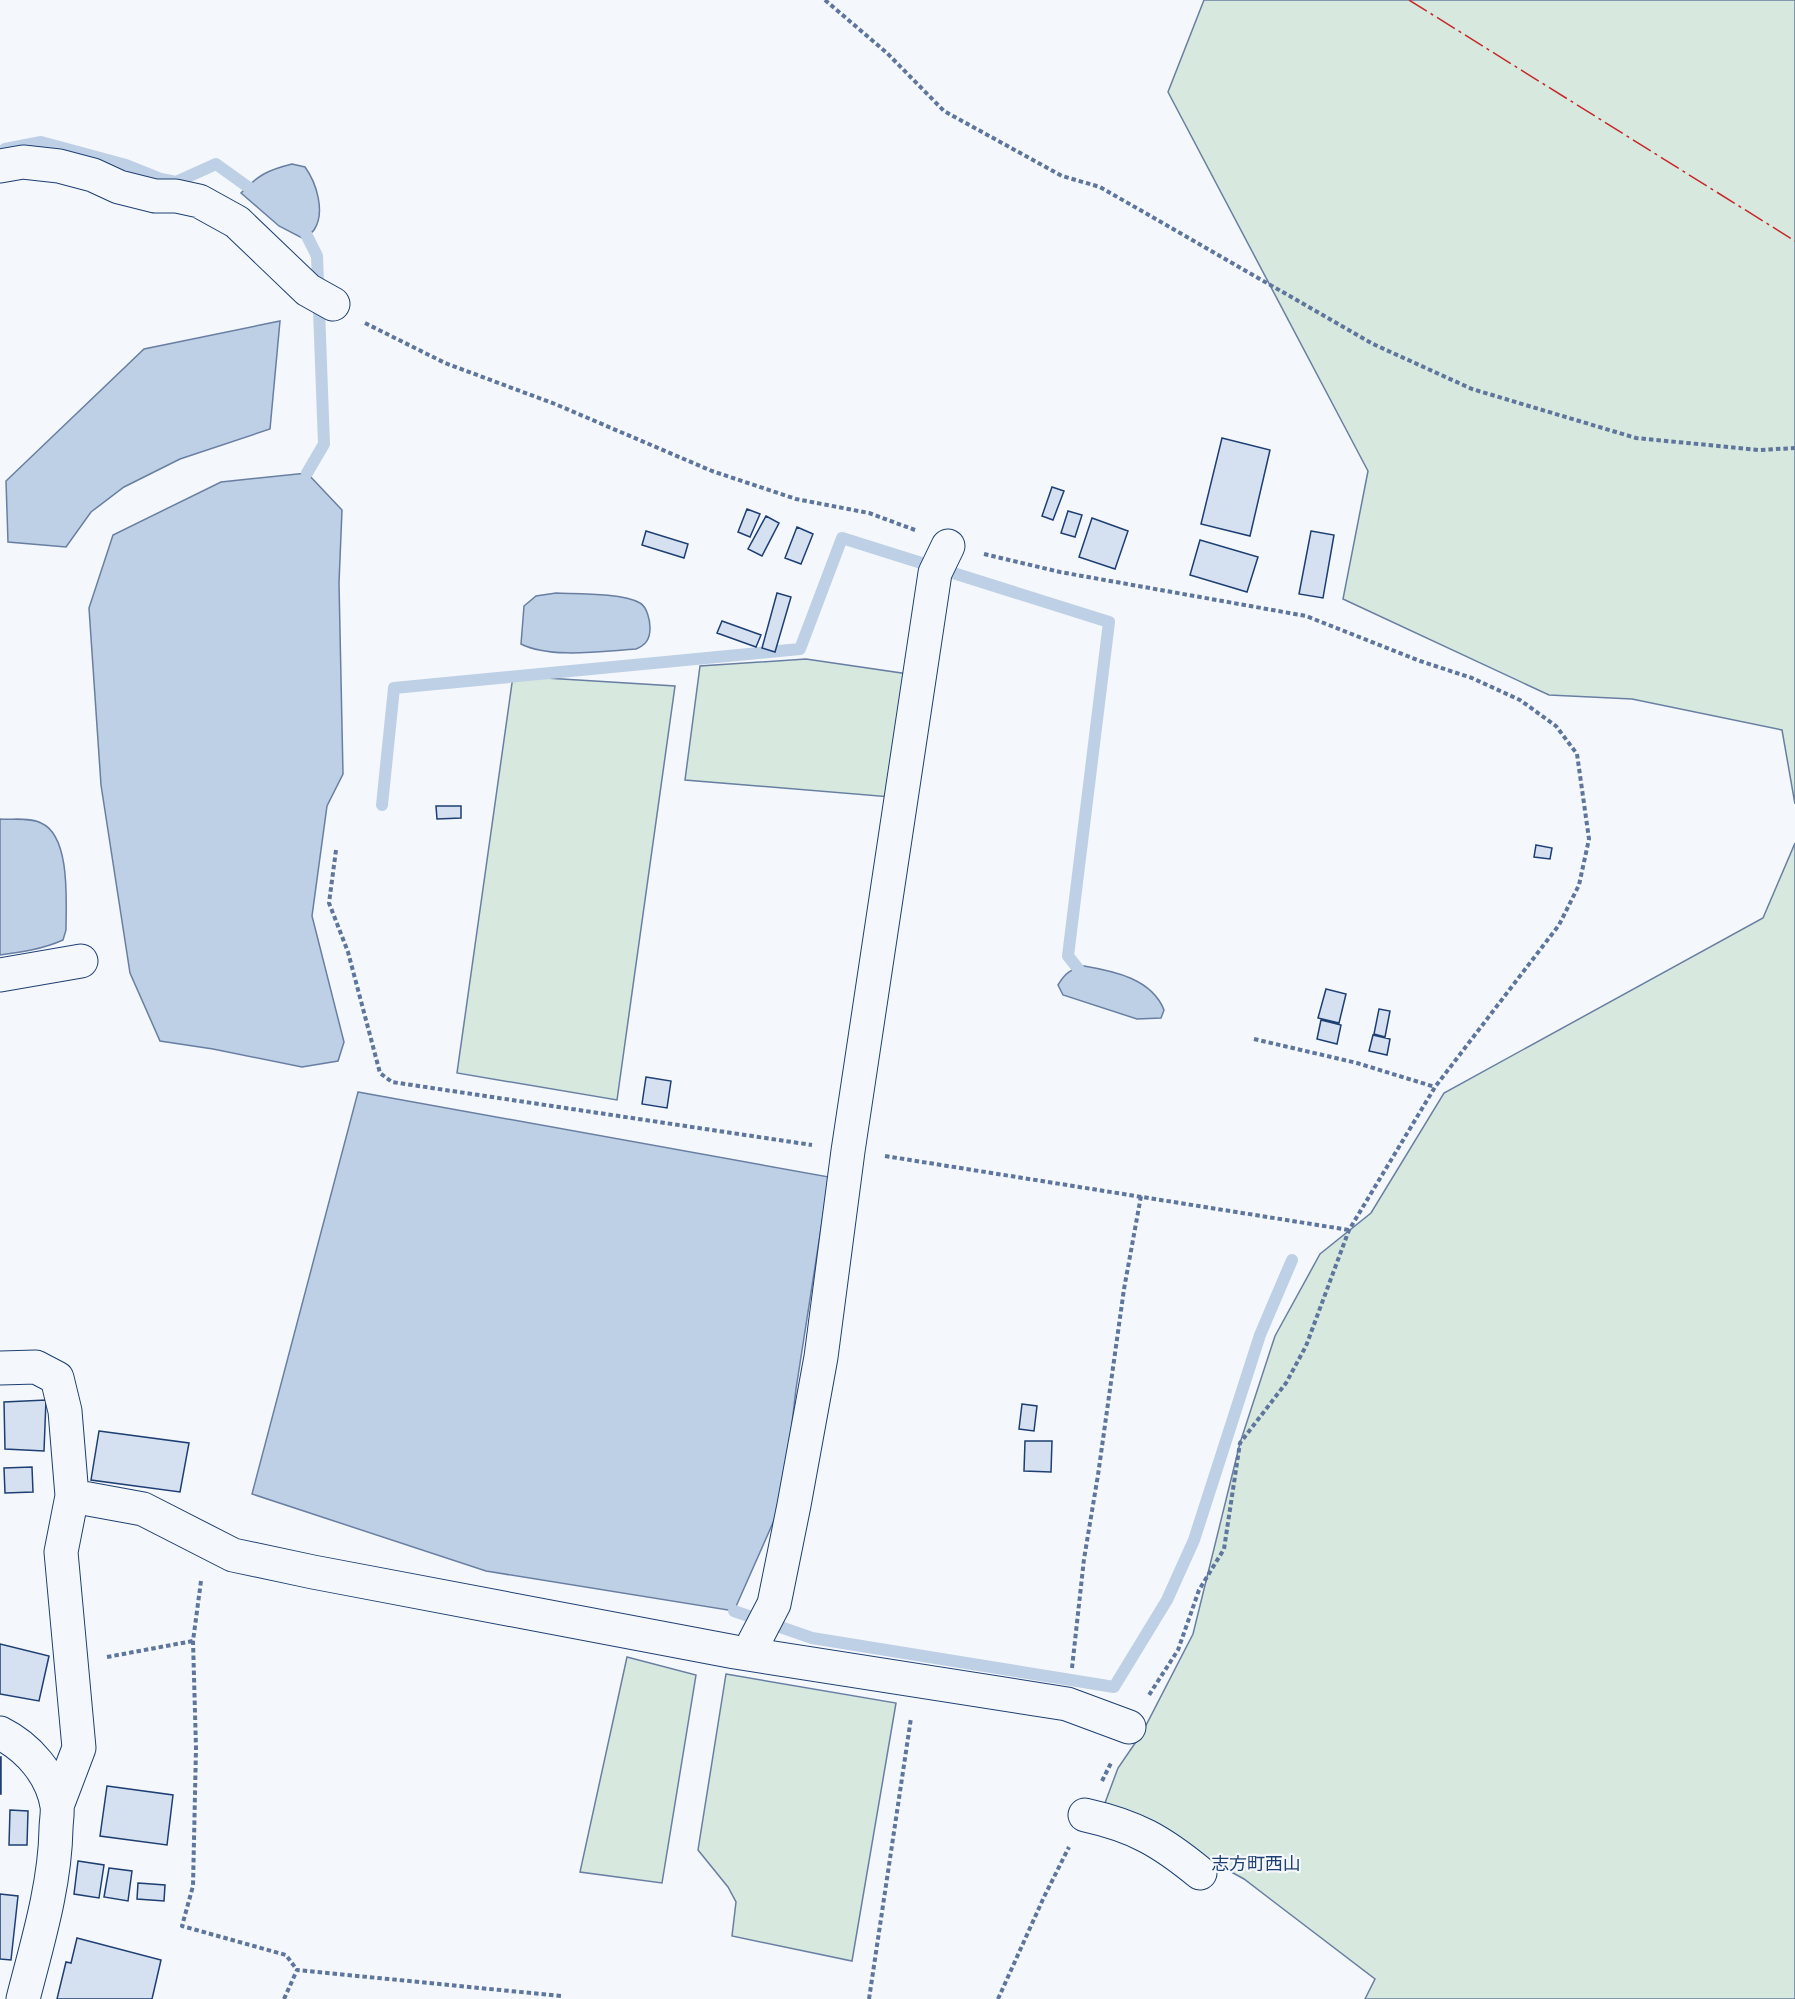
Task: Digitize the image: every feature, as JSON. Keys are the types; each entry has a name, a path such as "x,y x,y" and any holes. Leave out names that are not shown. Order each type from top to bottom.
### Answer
{"street":[{"path":"0,166 23,162 59,166 93,175 118,187 155,196 176,196 199,201 237,222 320,297"},
{"path":"752,1647 774,1604 821,1357 848,1151 935,573 948,546"},
{"path":"0,975 81,961"},
{"path":"0,1368 36,1367 57,1378 65,1411 72,1496 61,1552 79,1748 57,1806 56,1853 23,1999"},
{"path":"72,1496 143,1509 232,1555 313,1572 752,1647 916,1681 1067,1704 1129,1727"},
{"path":"0,1733 12,1739 37,1761 57,1806"},
{"path":"1085,1815 1115,1822 1146,1834 1169,1848 1200,1873"}],"path":[{"path":"825,0 888,53 944,111 1062,176 1100,187 1374,344 1472,389 1636,438 1759,450 1795,448"},
{"path":"320,297 445,363 555,404 712,471 796,500 869,513 927,534 948,546 1060,572 1306,616 1420,661 1472,678 1520,700 1556,726 1577,754 1589,839 1579,885 1559,925 1435,1087 1349,1230 1306,1346 1286,1383 1240,1443 1224,1549 1199,1590 1178,1650 1129,1727 1044,1897 998,1999"},
{"path":"336,850 329,903 348,952 380,1073 392,1082 1141,1196 1349,1230"},
{"path":"1254,1039 1357,1063 1435,1087"},
{"path":"1067,1704 1084,1559 1109,1404 1124,1289 1141,1196"},
{"path":"206,1541 193,1641 196,1748 193,1886 182,1926 286,1955 297,1970 561,1996 561,1999"},
{"path":"71,1664 193,1641"},
{"path":"869,1999 916,1681"},
{"path":"284,1999 297,1970"}],"shaded area":[{"path":"1204,0 1795,0 1795,804 1782,730 1632,699 1549,695 1343,599 1368,471 1168,92"},
{"path":"806,659 908,674 891,797 685,780 700,666"},
{"path":"513,676 675,686 617,1100 457,1073"},
{"path":"1795,843 1795,1999 1365,1999 1375,1979 1244,1879 1105,1803 1118,1768 1142,1733 1193,1634 1240,1443 1275,1336 1320,1254 1371,1213 1444,1093 1763,918"},
{"path":"627,1657 696,1675 662,1883 580,1872"},
{"path":"726,1674 896,1703 852,1961 732,1936 736,1902 728,1887 698,1850"}],"water":[{"path":"292,164 305,167 318,197 318,223 314,230 302,238 279,226 241,193 264,174"},
{"path":"280,321 270,429 180,459 124,487 91,512 66,547 8,542 6,481 144,349"},
{"path":"307,473 342,510 339,583 343,774 327,806 312,916 344,1042 338,1061 302,1067 160,1041 130,973 101,785 89,608 113,535 221,482"},
{"path":"556,593 622,597 640,603 645,607 649,618 648,638 642,646 636,649 593,652 562,653 533,649 521,644 524,606 536,596"},
{"path":"0,819 37,821 51,830 58,841 66,887 66,930 63,940 40,948 0,955"},
{"path":"1084,966 1119,974 1141,984 1158,999 1164,1010 1161,1018 1137,1019 1063,995 1058,985 1069,972"},
{"path":"358,1092 829,1177 796,1389 783,1500 734,1611 486,1571 252,1494"}],"building":[{"path":"1222,438 1270,450 1250,536 1201,524"},
{"path":"1052,487 1064,491 1053,520 1042,516"},
{"path":"747,509 760,514 750,537 738,532"},
{"path":"1068,511 1082,515 1075,537 1061,533"},
{"path":"766,516 779,523 762,556 748,549"},
{"path":"1092,518 1128,531 1115,569 1079,557"},
{"path":"797,527 813,534 801,564 785,558"},
{"path":"646,531 688,544 684,558 642,545"},
{"path":"1311,531 1334,535 1323,598 1299,594"},
{"path":"1200,540 1258,557 1247,592 1190,575"},
{"path":"777,593 791,597 775,652 762,648"},
{"path":"722,621 761,635 756,647 717,633"},
{"path":"436,806 461,806 461,818 437,819"},
{"path":"1536,845 1552,848 1550,859 1534,857"},
{"path":"1326,989 1346,994 1339,1023 1318,1018"},
{"path":"1379,1009 1390,1011 1385,1037 1374,1034"},
{"path":"1321,1020 1341,1025 1337,1044 1317,1039"},
{"path":"1373,1035 1390,1039 1387,1055 1369,1051"},
{"path":"646,1077 671,1081 667,1108 642,1104"},
{"path":"46,1400 44,1451 5,1449 4,1402"},
{"path":"1022,1404 1037,1406 1034,1431 1019,1429"},
{"path":"99,1431 189,1443 180,1492 91,1480"},
{"path":"1025,1441 1052,1441 1051,1472 1024,1471"},
{"path":"32,1467 33,1492 5,1493 4,1468"},
{"path":"0,1644 49,1656 39,1701 0,1694"},
{"path":"1,1757 1,1794 0,1794"},
{"path":"107,1786 173,1795 167,1845 100,1836"},
{"path":"10,1810 28,1811 27,1845 9,1845"},
{"path":"78,1861 104,1865 99,1898 74,1894"},
{"path":"109,1868 132,1871 128,1901 104,1897"},
{"path":"138,1883 165,1885 164,1901 137,1899"},
{"path":"0,1894 18,1896 11,1960 0,1959"},
{"path":"77,1938 161,1960 152,1999 57,1999 66,1962 71,1963"}],"waterway":[{"path":"5,149 41,142 126,165 161,179 176,182 216,164 248,187 262,193"},
{"path":"298,223 317,256 324,444 307,473"},
{"path":"382,805 394,688 800,649 842,538 1109,622 1068,956 1087,980"},
{"path":"734,1611 812,1638 1114,1687 1167,1600 1194,1540 1260,1335 1292,1260"}],"power":[{"path":"1409,0 1795,241"}],"district":[{"name":"志方町西山","path":"1256,1864"}]}
